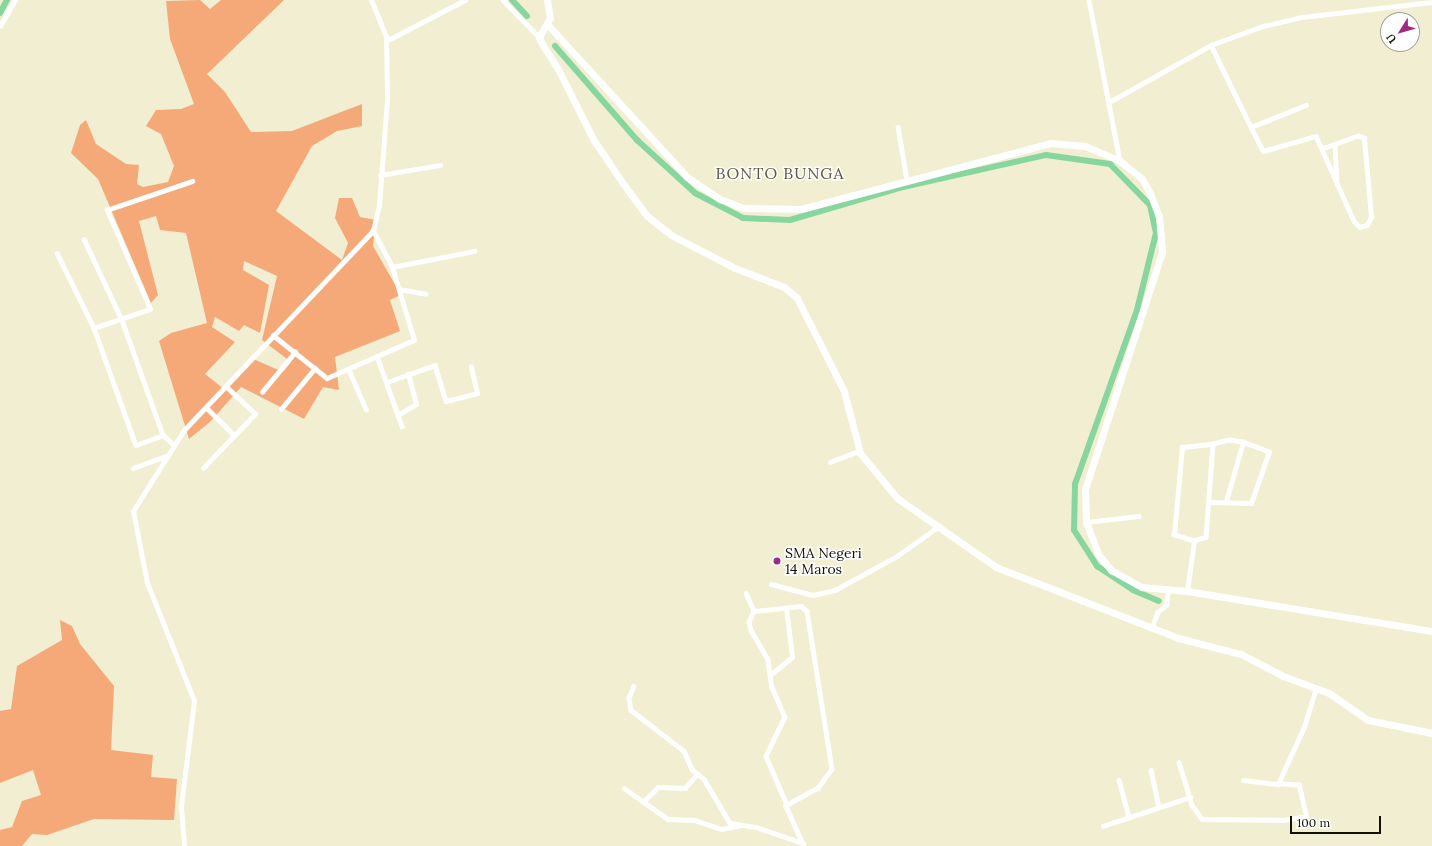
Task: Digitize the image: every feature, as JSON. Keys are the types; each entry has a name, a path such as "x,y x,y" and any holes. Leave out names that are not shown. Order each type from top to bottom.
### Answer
{"street":[{"path":"0,26 15,0"},
{"path":"273,335 327,378 349,370 414,340 392,267 373,231 387,99 386,41 372,0"},
{"path":"386,41 465,0"},
{"path":"503,0 539,37 593,139 652,221 705,253 784,287 800,302 844,391 859,451 893,494 940,526 991,565 1178,638 1238,652 1316,688 1368,720 1432,733"},
{"path":"539,37 550,18 547,0"},
{"path":"1089,0 1111,100 1120,161"},
{"path":"1111,100 1211,45 1263,26 1302,17 1432,2"},
{"path":"547,24 687,177 726,201 751,209 791,210 1050,143 1084,146 1120,161 1142,179 1150,193 1159,216 1162,252 1088,474 1084,496 1086,522 1098,554 1111,570 1137,586 1187,591 1432,631"},
{"path":"1211,45 1263,151 1314,135 1323,149 1356,224 1367,225 1370,217 1364,138 1358,136 1323,149"},
{"path":"1251,127 1306,105"},
{"path":"898,127 907,180"},
{"path":"1335,145 1337,182"},
{"path":"380,174 440,165"},
{"path":"94,328 122,320 150,309 107,210 192,181"},
{"path":"184,846 181,806 194,701 147,583 133,516 173,444 273,335 373,231"},
{"path":"84,239 122,320 163,435 173,444"},
{"path":"392,267 474,251"},
{"path":"57,253 94,328 136,445 163,435"},
{"path":"399,289 426,294"},
{"path":"262,392 295,352"},
{"path":"377,356 402,426"},
{"path":"387,382 436,365 446,401 477,393 471,368"},
{"path":"281,409 315,368"},
{"path":"349,370 366,409"},
{"path":"398,415 416,404 408,374"},
{"path":"203,468 255,414 226,387"},
{"path":"207,408 234,435"},
{"path":"1211,502 1226,501 1251,503 1268,453 1243,442 1229,440 1213,444 1182,447 1174,536 1194,541 1206,538 1211,502 1213,444"},
{"path":"1226,501 1243,442"},
{"path":"830,462 859,451"},
{"path":"132,468 166,456"},
{"path":"1086,522 1139,516"},
{"path":"771,584 813,595 835,590 897,556 940,526"},
{"path":"1187,591 1194,541"},
{"path":"1152,628 1157,613 1166,605 1168,589"},
{"path":"746,593 754,611 749,624 768,660 770,675 784,717 769,746 767,760 803,844"},
{"path":"754,611 801,606 806,611 832,769 818,788 787,805"},
{"path":"770,675 792,657 786,608"},
{"path":"634,686 629,698 631,710 684,751 697,774 704,779 727,819 738,826"},
{"path":"1278,784 1304,727 1316,688"},
{"path":"1179,762 1190,797 1202,819 1284,820 1306,816 1299,785 1243,780"},
{"path":"1151,770 1160,808"},
{"path":"645,800 658,787 685,788 697,774"},
{"path":"1119,780 1129,818"},
{"path":"624,788 645,800 668,819 694,820 722,829 738,826 756,827 803,844"},
{"path":"1103,826 1190,797"}],"shaded area":[{"path":"200,0 210,9 221,0 284,0 207,74 225,92 251,132 292,131 362,104 362,126 337,131 312,146 276,211 342,260 348,243 335,218 339,198 352,198 360,217 376,220 373,246 401,295 390,300 400,331 335,357 339,390 323,387 304,419 241,387 211,421 189,439 159,341 171,333 207,323 186,233 160,230 156,216 139,221 158,295 151,303 98,179 71,153 80,125 86,120 96,144 126,164 139,165 137,184 143,187 168,182 174,166 161,134 146,126 156,110 181,109 194,104 170,39 166,1","holes":["244,261 277,276 262,340 291,362 283,372 251,358 224,389 205,374 235,342 212,327 215,317 239,331 244,325 260,333 269,285 243,270"]},
{"path":"60,620 72,626 80,644 114,686 111,750 153,755 151,777 177,779 174,820 94,819 47,835 32,834 22,846 0,846 0,830 12,827 22,801 41,795 33,770 0,783 0,711 11,709 17,666 62,640"}],"waterway":[{"path":"0,13 7,0"},
{"path":"512,0 527,16"},
{"path":"555,46 637,140 695,193 743,218 790,220 903,187 1046,155 1110,164 1150,205 1156,233 1137,310 1075,484 1074,530 1097,566 1133,590 1159,601"}],"place":[{"name":"SMA Negeri 14 Maros","path":"777,561"}],"district":[{"name":"BONTO BUNGA","path":"780,173"}]}
